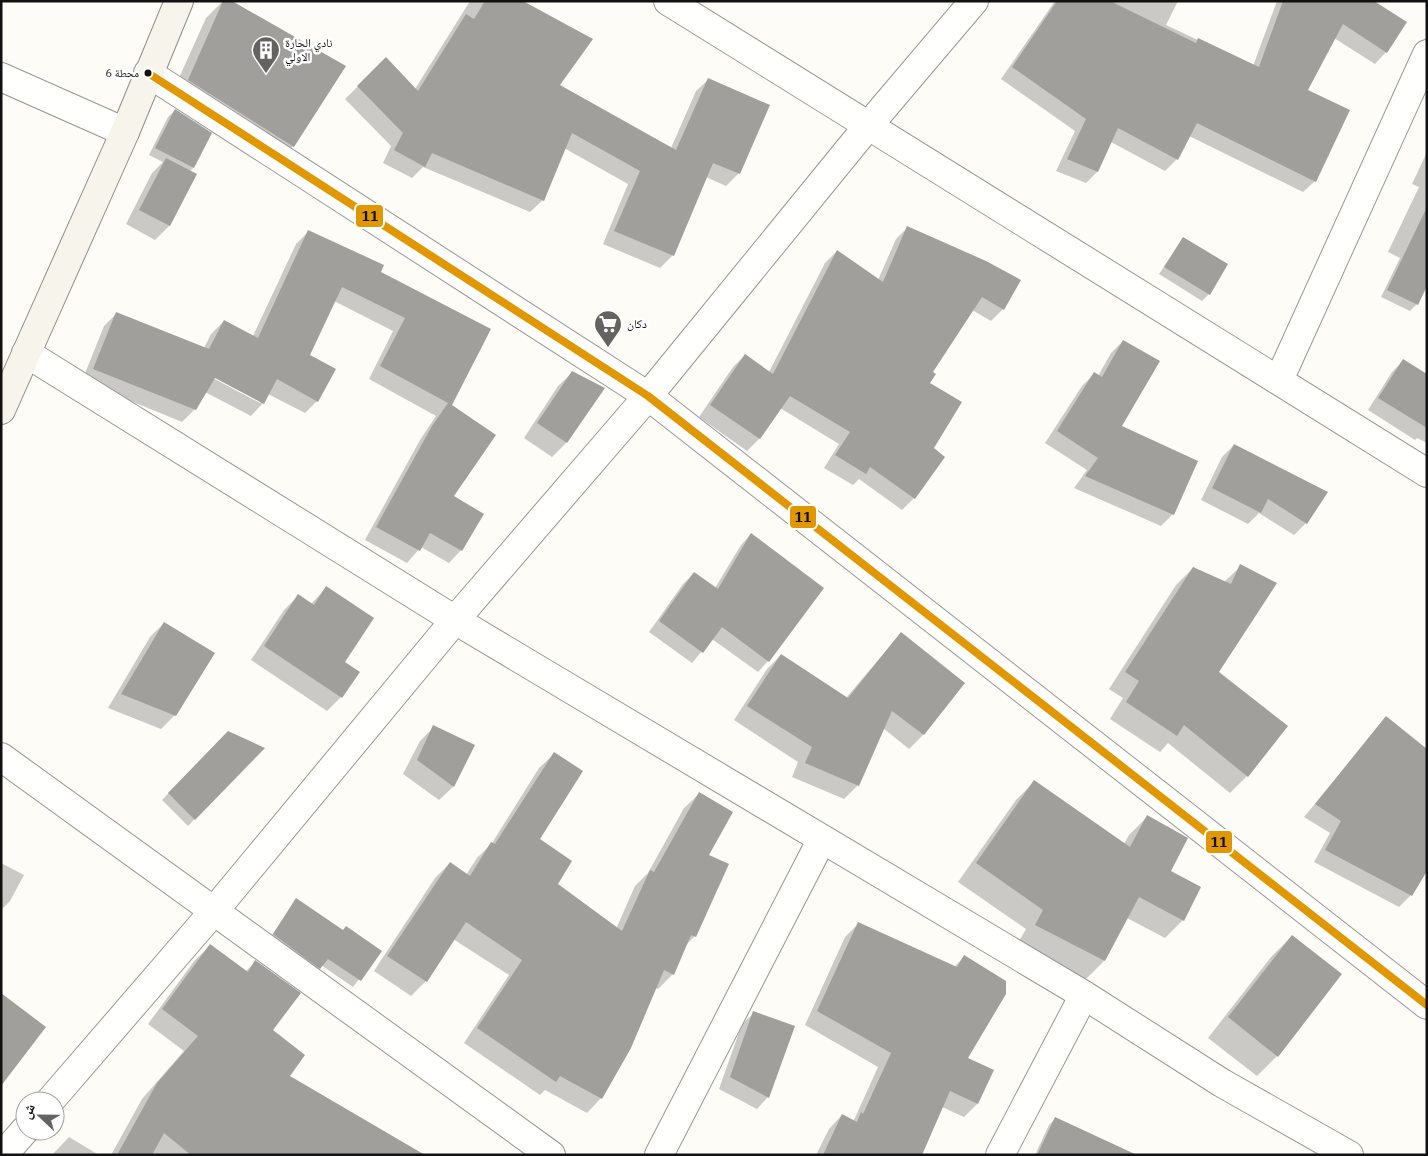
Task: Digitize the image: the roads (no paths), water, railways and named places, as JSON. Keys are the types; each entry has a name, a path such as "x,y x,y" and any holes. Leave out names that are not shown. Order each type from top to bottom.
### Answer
{"street":[{"path":"1,410 125,132 178,1"},
{"path":"668,1 1427,473"},
{"path":"59,1091 214,911 455,620 648,396 868,126 974,1"},
{"path":"1279,380 1427,54"},
{"path":"148,73 648,396 1427,1005"},
{"path":"1,77 125,132"},
{"path":"26,353 455,620 1084,995 1222,1083 1349,1155"},
{"path":"1,756 551,1155"},
{"path":"659,1155 822,839"},
{"path":"1000,1155 1084,995"},
{"path":"3,1155 15,1141"}],"place":[{"name":"محطة 6","path":"148,73"},
{"name":"نادي الحارة الاولي","path":"266,74"},
{"name":"دكان","path":"608,348"}]}
